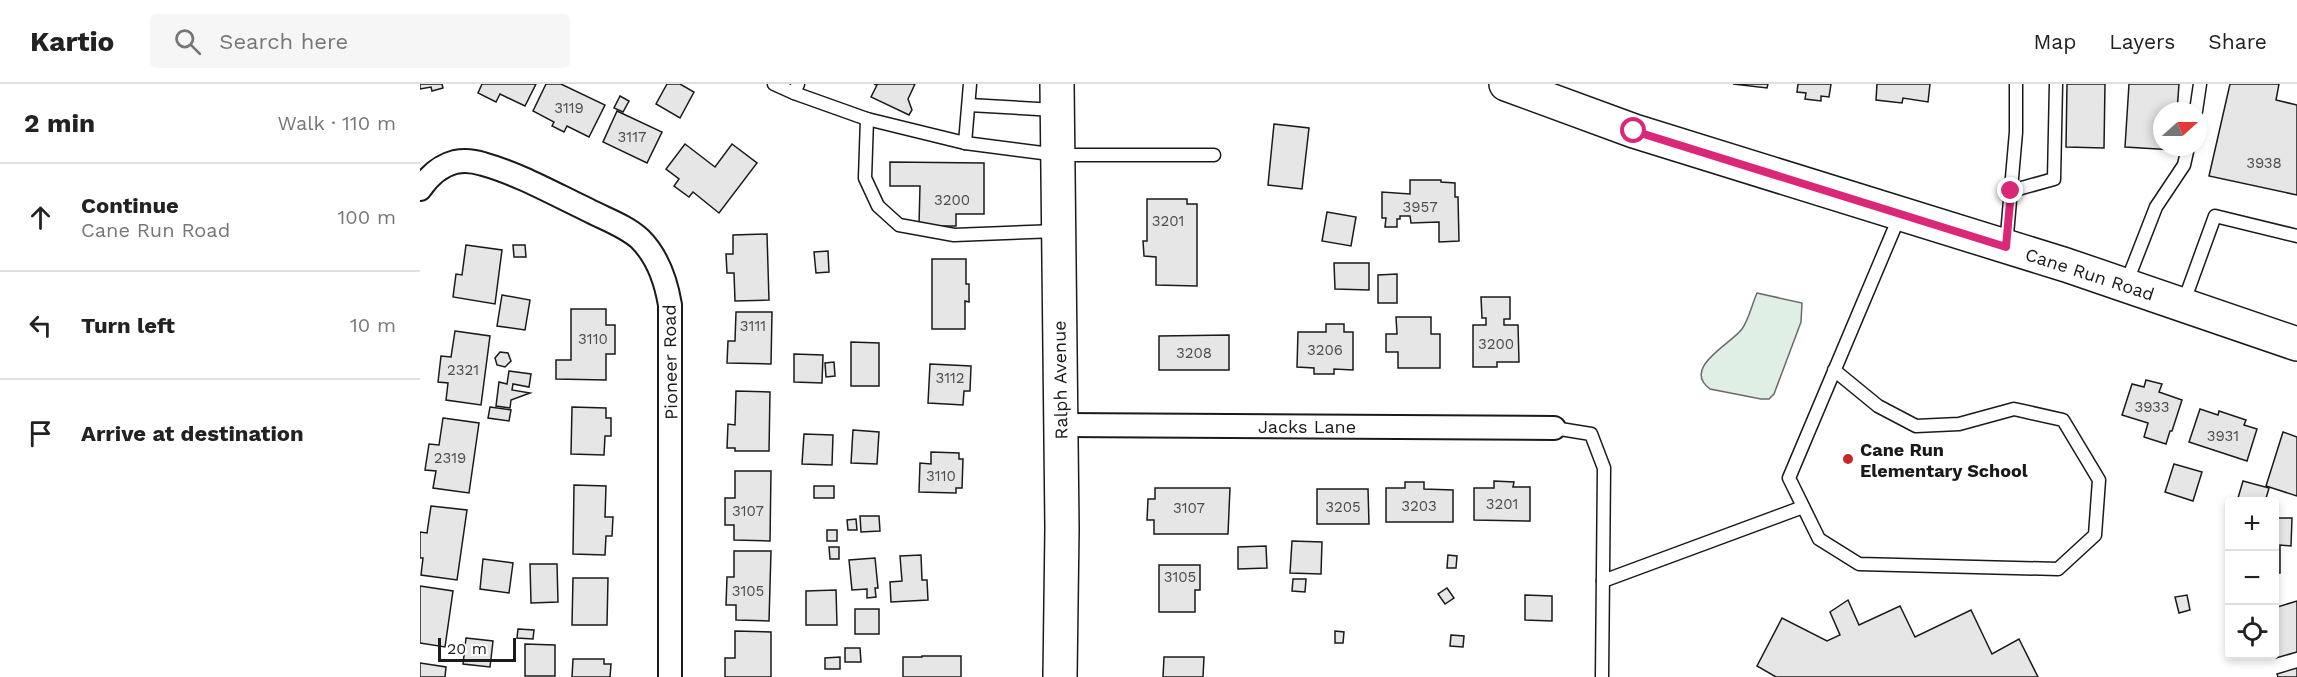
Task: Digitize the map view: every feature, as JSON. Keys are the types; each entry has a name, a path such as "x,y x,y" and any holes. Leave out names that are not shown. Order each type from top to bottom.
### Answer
{"main road":[{"name":"Cane Run Road","path":"1506,84 1634,131 2006,247 2297,344"},
{"name":"Ralph Avenue","path":"1057,97 1061,425 1060,677"}],"street":[{"name":"Pioneer Road","path":"420,189 438,169 456,162 473,161 548,191 626,229 640,240 654,257 663,274 670,305 670,677"},
{"name":"Jacks Lane","path":"1061,425 1554,428"}],"lane":[{"path":"774,84 796,88 867,119 965,142 1058,155 1214,155"},
{"path":"965,142 970,84"},
{"path":"2006,247 2016,132 2016,84"},
{"path":"2011,191 2054,179 2056,84"},
{"path":"2197,102 2200,84"},
{"path":"969,105 1057,97"},
{"path":"867,119 865,178 878,206 898,225 954,235 1059,231"},
{"path":"2125,286 2156,207 2184,165 2186,156"},
{"path":"1834,370 1878,406 1916,426 1959,424 2014,409 2063,420 2099,480 2095,535 2058,569 1859,564 1819,539 1788,478 1900,214"},
{"path":"2182,305 2215,216 2297,236"},
{"path":"1554,428 1591,435 1604,468 1602,677"},
{"path":"1603,581 1803,507"}],"green space":[{"path":"1757,293 1802,303 1801,322 1774,394 1769,399 1761,399 1710,389 1703,381 1701,373 1704,365 1742,329"}],"building":[{"path":"420,84 442,84 443,88 432,91 431,87 420,89"},
{"path":"482,84 536,84 525,106 500,94 496,102 478,93"},
{"path":"546,84 561,84 605,105 589,137 567,126 564,132 552,126 554,122 533,111"},
{"path":"667,84 680,84 694,92 680,118 656,104"},
{"path":"874,84 915,84 908,99 912,110 909,115 871,97 877,85"},
{"path":"1733,84 1768,84 1767,88"},
{"path":"1798,84 1831,84 1829,97 1821,96 1821,101 1805,99 1806,93 1797,92"},
{"path":"1877,84 1930,84 1928,102 1903,98 1902,103 1876,100"},
{"path":"2067,84 2105,84 2104,148 2066,147"},
{"path":"2129,84 2179,84 2178,102 2153,102 2153,149 2125,147"},
{"path":"2230,84 2279,84 2276,100 2297,105 2297,195 2209,176"},
{"path":"620,96 629,101 623,112 614,108"},
{"path":"617,111 662,132 647,163 603,142"},
{"path":"1274,124 1309,128 1302,189 1268,185"},
{"path":"685,144 715,167 732,144 757,163 719,213 693,192 689,197 674,186 679,179 666,169"},
{"path":"890,162 984,163 984,214 956,214 956,226 919,226 920,186 890,186"},
{"path":"1410,180 1441,180 1441,182 1455,183 1455,197 1458,197 1459,241 1439,242 1439,222 1411,223 1410,216 1400,216 1400,219 1397,219 1397,227 1385,227 1386,218 1382,218 1382,192 1410,194"},
{"path":"1147,199 1187,199 1187,204 1197,204 1197,286 1156,285 1156,257 1144,256 1143,241 1147,241"},
{"path":"1327,212 1356,217 1351,246 1322,241"},
{"path":"767,234 769,300 735,301 734,273 727,273 726,254 733,254 733,235"},
{"path":"466,245 502,250 495,304 453,297 456,274 462,275"},
{"path":"513,245 525,245 526,257 514,257"},
{"path":"828,251 829,272 816,273 814,252"},
{"path":"932,259 966,259 969,302 965,301 965,329 932,329"},
{"path":"1334,263 1369,263 1369,290 1335,289"},
{"path":"1397,274 1397,303 1378,303 1378,275"},
{"path":"502,295 530,300 525,330 497,326"},
{"path":"1481,297 1510,297 1510,319 1504,319 1504,325 1518,325 1519,362 1497,362 1497,367 1473,367 1473,325 1486,325 1486,318 1482,318"},
{"path":"571,309 606,309 606,325 615,325 615,354 606,354 606,380 556,379 556,360 571,360"},
{"path":"736,312 772,312 771,364 727,363 728,341 735,341"},
{"path":"1396,317 1431,317 1431,334 1440,334 1440,368 1398,368 1398,352 1386,352 1386,334 1397,334"},
{"path":"1326,324 1344,324 1344,332 1353,332 1353,370 1334,369 1334,374 1314,374 1314,368 1297,367 1298,332 1326,332"},
{"path":"455,331 490,336 481,405 446,400 448,383 438,382 441,356 451,357"},
{"path":"1229,335 1229,370 1159,370 1159,336"},
{"path":"851,342 879,343 879,386 851,386"},
{"path":"500,352 508,353 511,361 505,367 497,365 495,358"},
{"path":"794,354 823,355 822,383 794,382"},
{"path":"834,362 835,376 826,377 825,363"},
{"path":"930,364 971,366 970,391 964,391 963,405 928,403"},
{"path":"509,371 531,374 529,387 513,384 512,390 530,393 511,400 510,408 496,406 499,382 507,384"},
{"path":"2146,380 2162,384 2159,392 2182,400 2166,444 2144,437 2148,423 2122,415 2132,384 2144,387"},
{"path":"736,391 770,392 769,451 735,451 735,448 727,448 728,424 735,425"},
{"path":"490,407 511,410 509,421 488,418"},
{"path":"572,407 606,408 606,418 611,418 611,436 605,436 604,455 571,454"},
{"path":"2200,409 2218,415 2219,411 2246,420 2244,425 2257,429 2247,461 2189,442"},
{"path":"443,418 479,423 469,493 433,488 436,471 425,470 429,444 439,445"},
{"path":"853,430 879,432 877,464 851,463"},
{"path":"2283,432 2297,437 2297,496 2266,486"},
{"path":"804,434 833,435 832,465 802,464"},
{"path":"931,452 959,453 959,459 963,459 962,488 956,488 956,493 919,492 920,463 931,464"},
{"path":"2174,464 2202,472 2193,501 2165,492"},
{"path":"735,471 771,471 770,541 734,540 734,525 725,525 725,498 735,498"},
{"path":"1494,481 1514,482 1513,487 1530,487 1530,521 1474,520 1474,488 1494,488"},
{"path":"2243,481 2269,488 2266,497 2238,497"},
{"path":"1405,482 1424,482 1424,489 1453,490 1453,522 1386,522 1386,488 1405,488"},
{"path":"574,485 606,486 605,517 613,517 612,536 606,536 605,555 573,554"},
{"path":"814,486 834,486 834,498 814,498"},
{"path":"1155,488 1230,488 1228,534 1154,534 1154,520 1147,520 1148,499 1155,499"},
{"path":"1317,489 1368,489 1369,524 1317,524"},
{"path":"431,506 467,510 457,580 421,575 423,558 420,558 420,532 427,533"},
{"path":"860,516 879,516 880,531 861,532"},
{"path":"2279,518 2292,518 2291,546 2280,545 2280,573"},
{"path":"856,519 857,530 848,530 847,520"},
{"path":"827,530 837,530 837,541 827,541"},
{"path":"1292,541 1322,542 1321,574 1290,573"},
{"path":"1266,546 1267,568 1238,569 1238,547"},
{"path":"829,547 839,547 839,559 830,559"},
{"path":"734,551 771,551 769,621 736,620 736,605 726,605 727,577 734,577"},
{"path":"921,555 922,580 927,580 928,600 891,602 890,582 902,581 900,556"},
{"path":"1448,555 1457,556 1456,568 1447,568"},
{"path":"875,558 878,588 875,588 876,597 867,598 867,589 852,590 849,560"},
{"path":"483,559 513,563 509,593 480,589"},
{"path":"530,564 557,564 558,602 531,603"},
{"path":"1159,565 1200,565 1200,590 1195,590 1195,612 1159,612"},
{"path":"573,578 608,578 607,625 572,625"},
{"path":"1293,579 1306,579 1305,592 1292,591"},
{"path":"420,586 453,591 445,647 420,643"},
{"path":"1447,588 1454,598 1445,604 1438,594"},
{"path":"836,590 837,625 806,625 806,591"},
{"path":"1525,595 1552,596 1552,621 1525,620"},
{"path":"2187,595 2190,610 2179,613 2175,597"},
{"path":"1848,600 1859,625 1900,606 1915,637 1971,610 1992,654 2019,639 2038,677 1776,677 1757,666 1782,618 1827,641 1840,635 1830,612"},
{"path":"2297,601 2297,652 2279,657 2279,606"},
{"path":"855,609 879,609 879,634 855,634"},
{"path":"518,629 534,630 533,639 517,638"},
{"path":"735,631 771,632 771,677 725,677 725,658 735,658"},
{"path":"1335,631 1344,632 1343,643 1335,643"},
{"path":"1451,635 1464,636 1463,647 1450,646"},
{"path":"466,638 493,641 490,667 463,664"},
{"path":"525,644 555,645 555,676 525,676"},
{"path":"845,648 860,648 861,662 845,662"},
{"path":"961,656 961,677 903,677 903,657"},
{"path":"840,657 840,669 825,669 825,658"},
{"path":"1164,657 1204,657 1203,677 1163,677"},
{"path":"573,659 604,659 604,664 611,664 610,677 572,677"},
{"path":"420,663 446,667 445,677 420,677"},
{"path":"2297,668 2297,677 2278,677 2277,674"}],"place":[{"name":"Cane Run Elementary School","path":"1848,459"}],"route":[{"path":"1634,131 2006,247 2011,191"}]}
